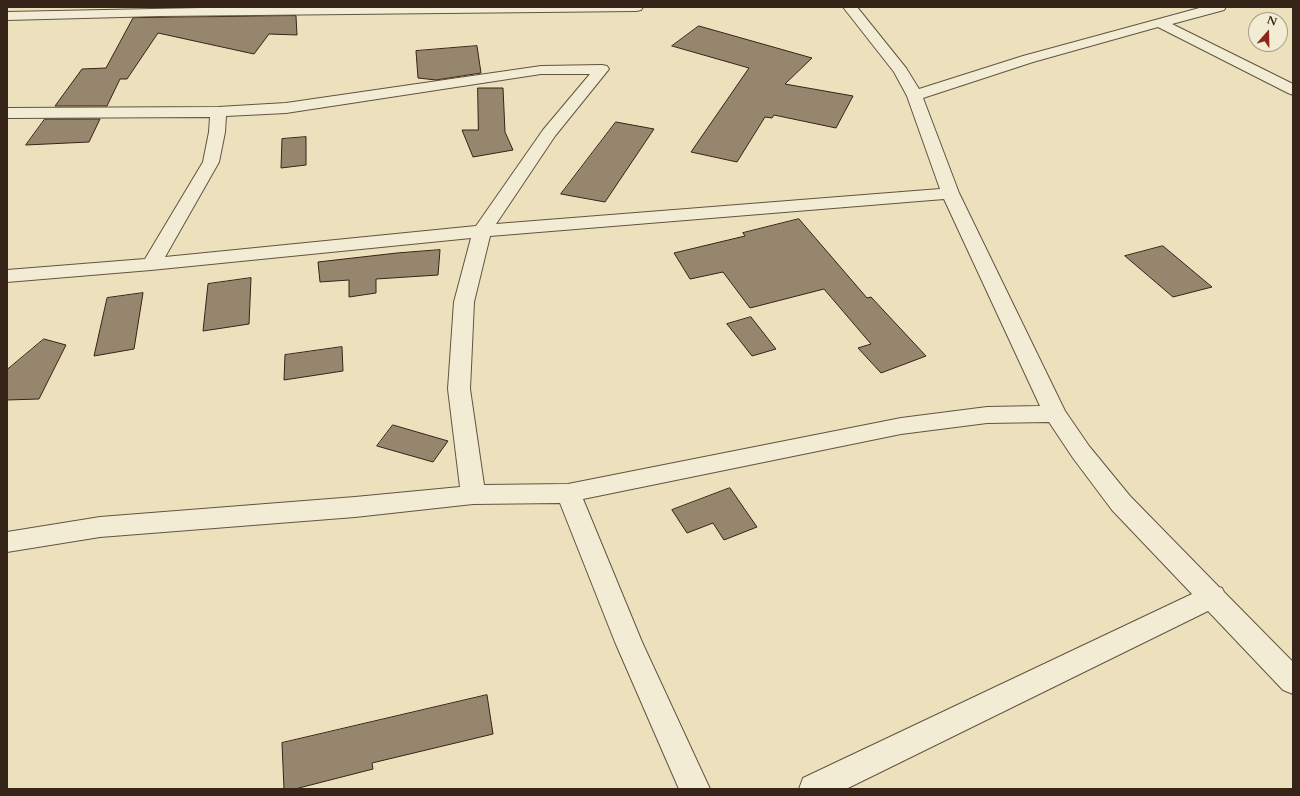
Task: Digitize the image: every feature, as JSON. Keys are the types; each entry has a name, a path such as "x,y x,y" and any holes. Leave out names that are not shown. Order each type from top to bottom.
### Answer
{"street":[{"path":"7,16 160,12 636,7"},
{"path":"850,7 901,71 915,96 950,193 1055,414 1081,452 1121,503 1213,596 1293,681"},
{"path":"915,96 1015,62 1219,7"},
{"path":"1160,23 1293,90"},
{"path":"7,112 218,112 286,108 523,72 602,69 549,133 482,231 464,302 459,389 473,495"},
{"path":"151,264 211,162 218,112"},
{"path":"7,276 151,264 482,231 950,193"},
{"path":"7,542 100,527 355,507 473,495 568,493 901,426 987,415 1055,414"},
{"path":"568,493 617,619 666,729 695,789"},
{"path":"814,789 1213,596"}],"building":[{"path":"296,16 297,35 269,34 254,54 158,33 127,79 120,79 107,106 55,106 82,69 106,68 133,18"},
{"path":"699,26 812,58 785,84 853,96 836,128 774,115 772,118 765,117 737,162 691,152 749,68 672,46"},
{"path":"477,46 481,73 436,80 418,78 416,51"},
{"path":"478,88 503,88 505,132 513,150 473,157 462,130 478,130"},
{"path":"45,119 100,119 89,142 26,145"},
{"path":"616,122 654,129 605,202 561,194"},
{"path":"306,137 306,165 281,168 282,139"},
{"path":"799,219 867,298 871,297 926,356 881,373 858,348 871,344 824,289 750,308 723,272 690,279 674,253 745,236 743,233"},
{"path":"1163,246 1212,287 1173,297 1125,256"},
{"path":"440,250 438,275 376,279 376,293 349,297 349,280 320,282 318,262 397,253"},
{"path":"251,278 249,324 203,331 208,284"},
{"path":"143,293 134,349 94,356 107,298"},
{"path":"751,317 776,349 752,356 727,324"},
{"path":"44,339 66,345 39,399 7,400 7,370"},
{"path":"342,347 343,371 284,380 285,355"},
{"path":"393,425 448,441 433,462 377,446"},
{"path":"730,488 757,527 724,540 713,523 687,533 672,510"},
{"path":"487,695 493,734 372,763 373,769 295,789 284,789 282,743"}]}
